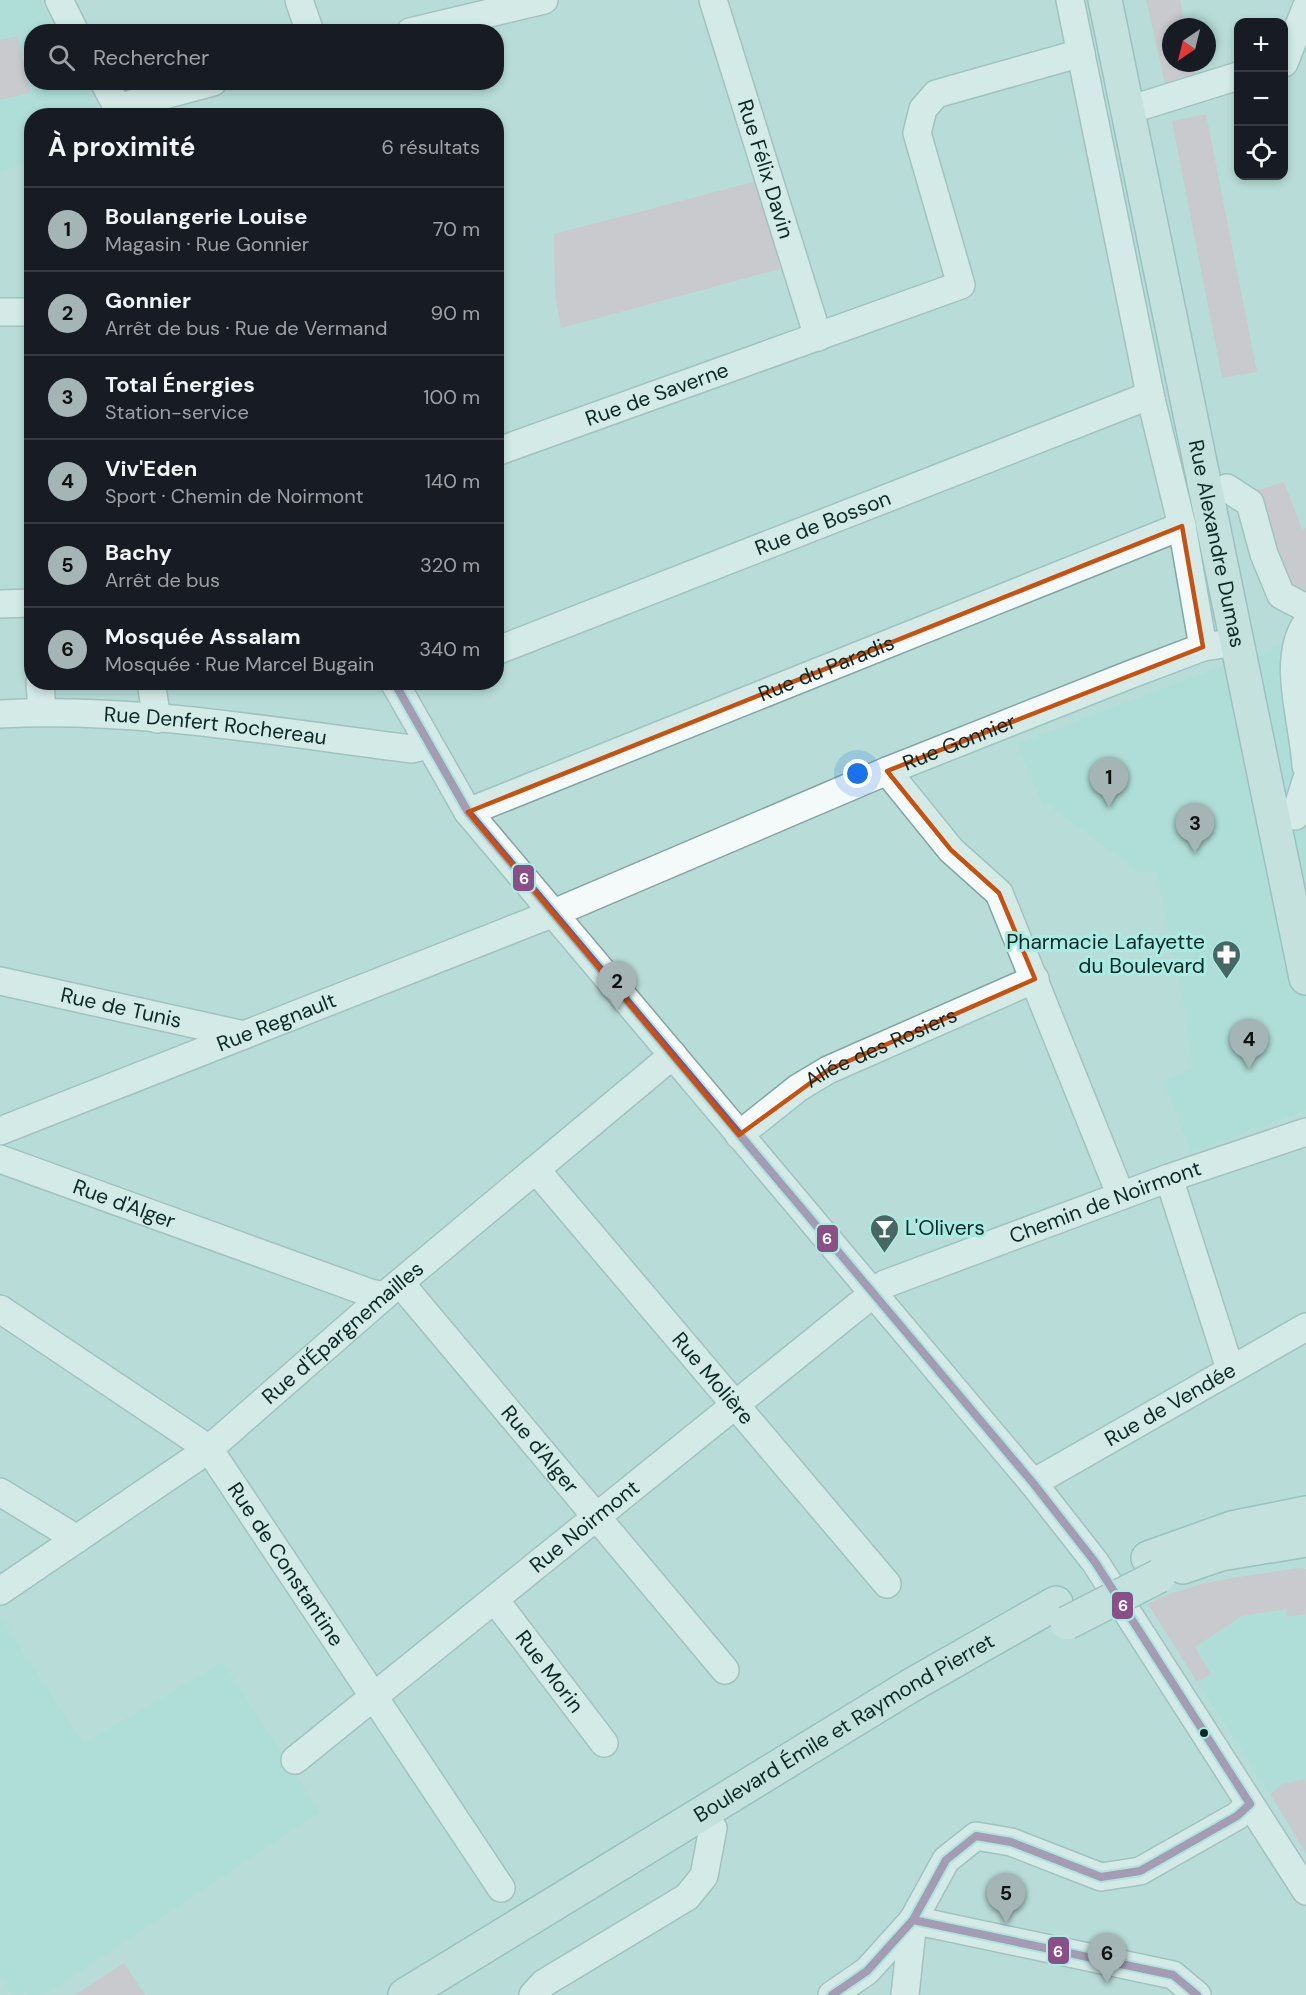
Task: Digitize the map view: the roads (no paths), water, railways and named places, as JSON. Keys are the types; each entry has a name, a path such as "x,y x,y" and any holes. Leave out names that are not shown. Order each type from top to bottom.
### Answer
{"main road":[{"path":"1105,0 1136,107 1227,488 1306,867"},
{"path":"1123,0 1136,107"},
{"name":"Rue Alexandre Dumas","path":"1136,107 1237,642 1306,978"},
{"name":"Boulevard Émile et Raymond Pierret","path":"405,1995 910,1686 1232,1528 1306,1513"},
{"name":"Boulevard Émile et Raymond Pierret","path":"1153,1567 1306,1540"},
{"name":"Boulevard Émile et Raymond Pierret","path":"442,1995 920,1704 1061,1613"}],"street":[{"path":"59,0 71,24"},
{"path":"299,0 307,24"},
{"path":"430,24 470,8 544,0"},
{"name":"Rue Félix Davin","path":"712,0 818,337"},
{"name":"Rue Alexandre Dumas","path":"1070,0 1151,399 1182,526 1203,647"},
{"path":"1291,60 1306,8"},
{"name":"Rue de Saverne","path":"504,449 961,285 916,133 923,109 936,94 1081,53"},
{"path":"1136,107 1234,78"},
{"path":"108,90 118,108"},
{"path":"127,108 131,104 183,90"},
{"path":"0,312 24,312"},
{"name":"Rue de Bosson","path":"504,648 1138,400 1151,399"},
{"path":"1227,488 1251,503 1264,554 1281,596 1306,608"},
{"name":"Rue du Paradis","path":"468,812 1182,526"},
{"path":"0,604 24,603"},
{"path":"1306,624 1297,643 1293,671 1306,766"},
{"name":"Rue Gonnier","path":"554,914 887,771 1203,647 1237,642"},
{"path":"41,690 42,712"},
{"path":"152,690 157,719"},
{"path":"404,690 428,745 468,812 1033,1483 1095,1562 1306,1891"},
{"name":"Rue Denfert Rochereau","path":"0,714 42,712 157,719 411,749 428,745"},
{"path":"887,771 951,850 999,893 1121,1196"},
{"path":"1295,816 1306,782"},
{"name":"Rue Regnault","path":"0,1131 554,914"},
{"name":"Allée des Rosiers","path":"739,1135 798,1088 828,1070 1035,979"},
{"name":"Rue de Tunis","path":"0,981 244,1035"},
{"name":"Rue d'Épargnemailles","path":"0,1591 209,1449 393,1290 673,1055"},
{"name":"Chemin de Noirmont","path":"873,1293 885,1284 1169,1178 1306,1132"},
{"name":"Rue d'Alger","path":"0,1159 370,1293 393,1290 597,1517 725,1670"},
{"name":"Rue Molière","path":"537,1171 887,1584"},
{"path":"1169,1178 1230,1369"},
{"name":"Rue Noirmont","path":"295,1760 873,1293"},
{"name":"Rue de Constantine","path":"0,1309 209,1449 376,1696 501,1888"},
{"name":"Rue de Vendée","path":"1033,1483 1306,1327"},
{"path":"0,1492 76,1539"},
{"name":"Rue Morin","path":"495,1600 604,1743"},
{"path":"832,1995 867,1971 913,1920 946,1860 976,1836 1011,1842 1101,1877 1140,1871 1237,1816 1250,1804"},
{"path":"533,1995 544,1983 687,1897 704,1876 713,1828"},
{"path":"905,1995 913,1920"},
{"path":"913,1920 1173,1975 1197,1995"}],"place":[{"name":"Boulangerie Louise","path":"1109,807"},
{"name":"Total Énergies","path":"1195,853"},
{"name":"Pharmacie Lafayette du Boulevard","path":"1226,980"},
{"name":"Gonnier","path":"617,1011"},
{"name":"Viv'Eden","path":"1249,1069"},
{"name":"L'Olivers","path":"884,1254"},
{"name":"Bachy","path":"1006,1923"},
{"name":"Mosquée Assalam","path":"1107,1983"}]}
